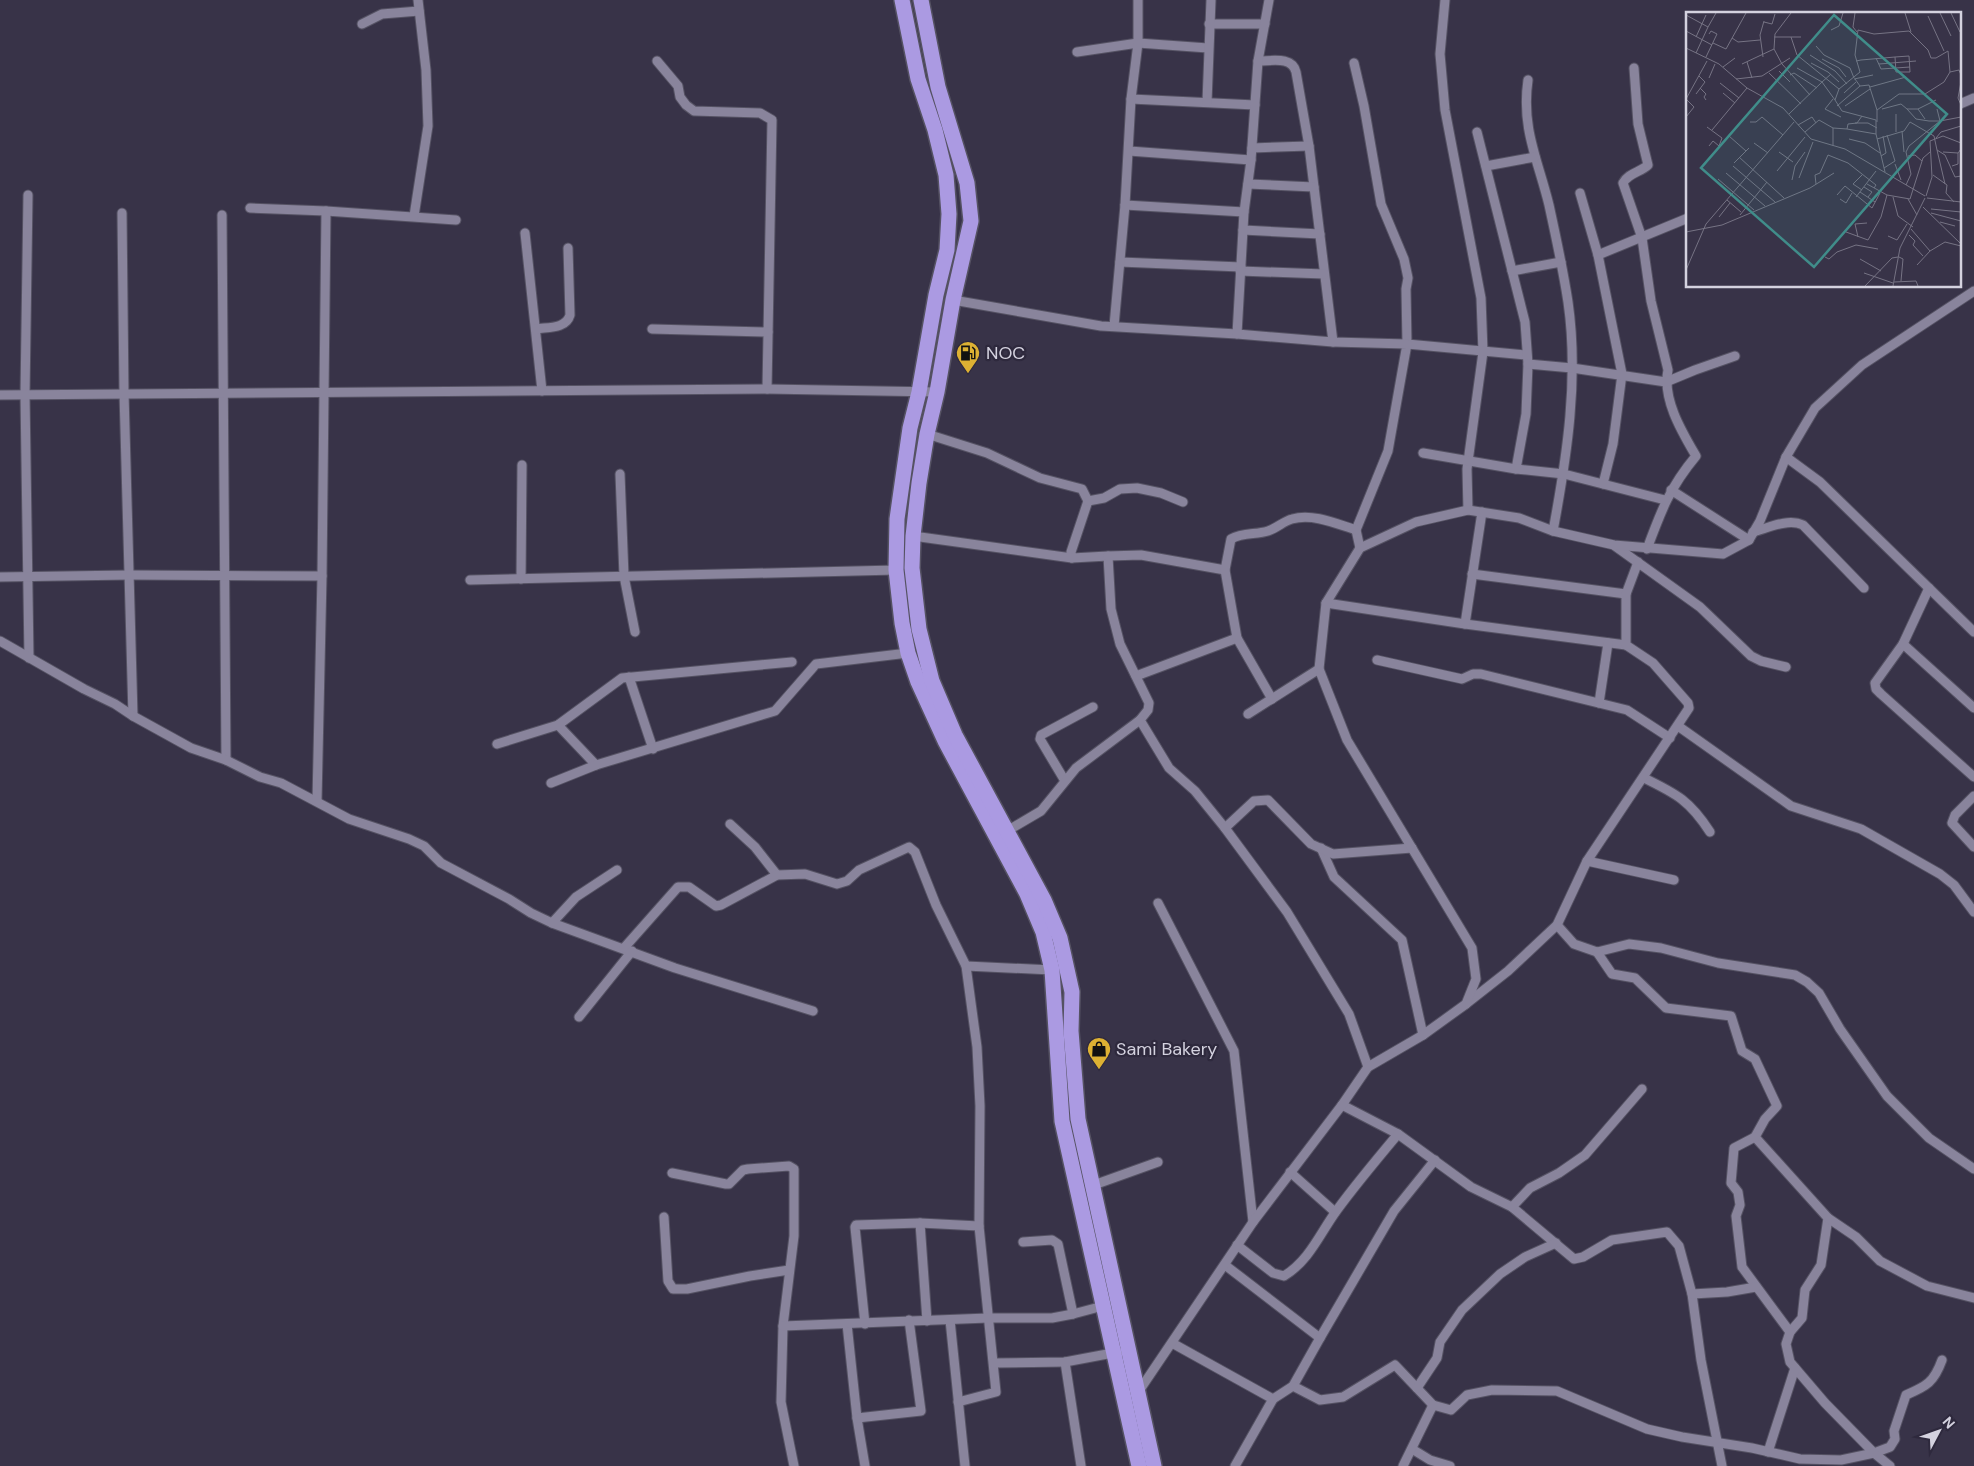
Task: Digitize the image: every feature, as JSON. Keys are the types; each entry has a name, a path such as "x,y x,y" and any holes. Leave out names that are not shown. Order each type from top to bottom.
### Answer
{"highway":[{"path":"922,5 938,87 967,183 971,221 953,300 937,392 927,434 912,536 915,600 924,656 950,738 1027,894 1043,932 1052,970 1062,1121 1103,1306 1139,1391 1154,1466"},
{"path":"903,6 918,79 935,130 946,176 949,214 947,250 936,295 919,392 910,428 897,518 896,570 901,613 908,653 918,682 1007,831 1044,900 1060,938 1072,992 1071,1032 1078,1119 1122,1351 1139,1466"}],"street":[{"path":"414,216 428,126 426,70 418,0"},
{"path":"1114,326 1126,204 1131,99 1138,43 1138,0"},
{"path":"1207,102 1211,0"},
{"path":"1237,334 1244,212 1251,160 1258,61 1270,0"},
{"path":"1445,0 1440,54 1445,110 1481,298 1483,352 1468,460 1468,510"},
{"path":"903,6 922,5"},
{"path":"362,24 382,14 419,11"},
{"path":"1209,24 1265,24"},
{"path":"1077,52 1138,43 1208,48"},
{"path":"657,61 678,86 680,97 694,111 760,113 772,120 767,389"},
{"path":"1258,61 1290,61 1294,65 1309,146 1332,342"},
{"path":"1354,63 1364,106 1381,204 1404,259 1408,278 1406,290 1407,344 1388,451 1356,530 1360,548"},
{"path":"1634,68 1638,124 1648,164 1625,179 1623,183 1642,238 1651,302 1668,370 1666,382 1678,425 1696,456 1682,472 1665,500 1647,549"},
{"path":"1528,80 1525,100 1527,124 1561,262 1568,304 1572,368 1564,474 1553,531"},
{"path":"1962,103 1974,98"},
{"path":"1131,99 1255,105"},
{"path":"1477,132 1524,322 1527,360 1526,414 1516,469"},
{"path":"1252,148 1309,146"},
{"path":"1129,151 1251,160"},
{"path":"1486,166 1535,157"},
{"path":"1248,184 1314,187"},
{"path":"1580,193 1598,255 1622,374 1613,444 1603,484"},
{"path":"28,195 25,395 26,577 29,658"},
{"path":"1126,204 1244,212"},
{"path":"250,208 326,210 456,220"},
{"path":"318,802 326,210"},
{"path":"122,212 124,393 133,716"},
{"path":"222,215 225,393 226,760"},
{"path":"1598,255 1686,219"},
{"path":"1243,230 1320,234"},
{"path":"525,232 542,391"},
{"path":"536,329 564,325 568,321 570,315 568,248"},
{"path":"1120,262 1324,274"},
{"path":"1512,271 1561,262"},
{"path":"1751,536 1760,521 1786,457 1815,408 1862,365 1974,291"},
{"path":"953,300 1078,323 1332,342 1407,344 1483,352 1666,382 1735,356"},
{"path":"652,329 768,332"},
{"path":"0,395 767,389 937,392"},
{"path":"927,434 987,454 1040,478 1082,489 1088,501 1071,552 1072,558"},
{"path":"1423,453 1516,469 1564,474 1665,500"},
{"path":"1786,457 1820,482 1974,632"},
{"path":"521,579 522,465"},
{"path":"620,474 624,576 635,632"},
{"path":"1088,501 1104,498 1120,488 1138,488 1161,492 1183,502"},
{"path":"1671,490 1751,536"},
{"path":"1466,1004 1476,979 1472,948 1347,740 1319,669 1326,603 1360,548 1416,522 1468,510 1519,518 1553,531 1614,545 1723,554 1751,536 1796,522 1803,525 1864,588"},
{"path":"1465,624 1482,512"},
{"path":"1272,699 1237,638 1225,570 1231,539 1238,535 1268,531 1290,519 1300,517 1324,520 1356,530"},
{"path":"912,536 1072,558 1142,555 1225,570"},
{"path":"1614,545 1700,607 1751,656 1761,661 1786,667"},
{"path":"1007,831 1041,811 1056,790 1076,768 1140,720 1148,710 1149,703 1120,644 1111,609 1108,556"},
{"path":"1626,645 1626,594 1638,562"},
{"path":"470,580 896,570"},
{"path":"0,577 129,574 322,576"},
{"path":"1472,574 1626,594"},
{"path":"1929,588 1903,644 1875,683 1876,689 1974,777"},
{"path":"1139,1391 1237,1245 1342,1105 1368,1067 1423,1035 1466,1004 1508,971 1557,925 1588,861 1608,828 1644,778 1689,708 1688,703 1653,663 1626,645 1465,624 1326,603"},
{"path":"1136,676 1237,638"},
{"path":"0,642 84,689 115,704 191,748 226,760 260,777 281,784 349,819 410,839 424,846 441,863 552,923 675,968 813,1011"},
{"path":"1599,703 1608,643"},
{"path":"1903,644 1974,708"},
{"path":"551,783 596,765 775,711 816,664 908,653"},
{"path":"1377,660 1462,679 1473,674 1480,674 1626,710 1670,738"},
{"path":"497,744 558,725 616,681 629,677 792,662"},
{"path":"1248,714 1319,669"},
{"path":"629,677 653,749"},
{"path":"1066,781 1040,739 1041,735 1093,707"},
{"path":"1140,720 1169,768 1195,791 1287,912 1349,1014 1368,1067"},
{"path":"558,725 596,765"},
{"path":"1678,726 1791,806 1861,829 1940,874 1954,886 1974,912"},
{"path":"1644,778 1676,794 1687,802 1698,813 1710,832"},
{"path":"1974,796 1955,815 1952,822 1974,847"},
{"path":"1225,828 1254,801 1268,800 1311,844 1333,854 1412,848"},
{"path":"730,824 755,847 777,875"},
{"path":"579,1017 628,950 678,887 689,887 716,906 721,906 777,875 804,874 837,884 847,881 859,870 909,847 915,852 936,905 966,966 977,1047 980,1106 979,1226 996,1392 958,1402"},
{"path":"1321,848 1334,877 1402,940 1423,1035"},
{"path":"1588,861 1674,880"},
{"path":"552,923 576,897 617,870"},
{"path":"1158,903 1234,1051 1254,1222"},
{"path":"1557,925 1574,944 1597,952 1629,944 1661,948 1718,962 1795,975 1807,982 1819,993 1840,1029 1887,1096 1929,1138 1974,1169"},
{"path":"1597,952 1612,974 1635,978 1666,1008 1731,1016 1742,1051 1755,1059 1777,1106 1765,1119 1755,1137 1734,1148 1731,1183 1738,1192 1740,1205 1736,1216 1742,1267 1790,1332"},
{"path":"966,966 1052,970"},
{"path":"1512,1206 1530,1188 1559,1173 1585,1155 1642,1089"},
{"path":"1342,1105 1398,1134 1471,1187 1512,1206 1574,1259 1583,1257 1612,1240 1668,1232 1679,1246 1692,1294 1701,1360 1722,1466"},
{"path":"1237,1245 1273,1273 1284,1276 1296,1268 1317,1242 1335,1212 1398,1134"},
{"path":"1755,1137 1828,1218 1856,1236 1880,1261 1927,1286 1974,1298"},
{"path":"1235,1466 1273,1399 1293,1386 1394,1211 1435,1160"},
{"path":"1091,1186 1158,1162"},
{"path":"672,1173 729,1184 743,1170 789,1166 794,1170 794,1236 783,1326 781,1402 794,1466"},
{"path":"1290,1172 1335,1212"},
{"path":"664,1217 668,1281 672,1288 687,1290 750,1276 789,1270"},
{"path":"1828,1218 1821,1265 1805,1290 1802,1318 1790,1332 1786,1344 1790,1362 1825,1403 1874,1453 1890,1466"},
{"path":"865,1324 856,1225 920,1223 979,1226"},
{"path":"920,1223 927,1321"},
{"path":"1023,1242 1052,1240 1058,1244 1073,1314"},
{"path":"1417,1388 1437,1358 1440,1342 1462,1310 1500,1274 1525,1257 1556,1243"},
{"path":"1225,1265 1320,1338"},
{"path":"1692,1294 1726,1292 1756,1286"},
{"path":"783,1326 865,1324 909,1320 1052,1318 1103,1306"},
{"path":"857,1418 921,1412 909,1320"},
{"path":"950,1320 965,1466"},
{"path":"847,1324 857,1418 865,1466"},
{"path":"1172,1343 1273,1399"},
{"path":"994,1363 1065,1362 1122,1351"},
{"path":"1293,1386 1320,1400 1343,1396 1395,1365 1433,1405 1451,1410 1468,1395 1492,1390 1557,1391 1647,1429 1800,1459 1841,1460 1874,1453 1890,1447 1895,1439 1894,1430 1906,1395 1924,1388 1936,1376 1942,1360"},
{"path":"1065,1362 1081,1466"},
{"path":"1768,1452 1795,1368"},
{"path":"1404,1466 1433,1405"},
{"path":"1412,1449 1430,1460 1450,1466"}],"place":[{"name":"NOC","path":"968,374"},
{"name":"Sami Bakery","path":"1099,1070"}]}
